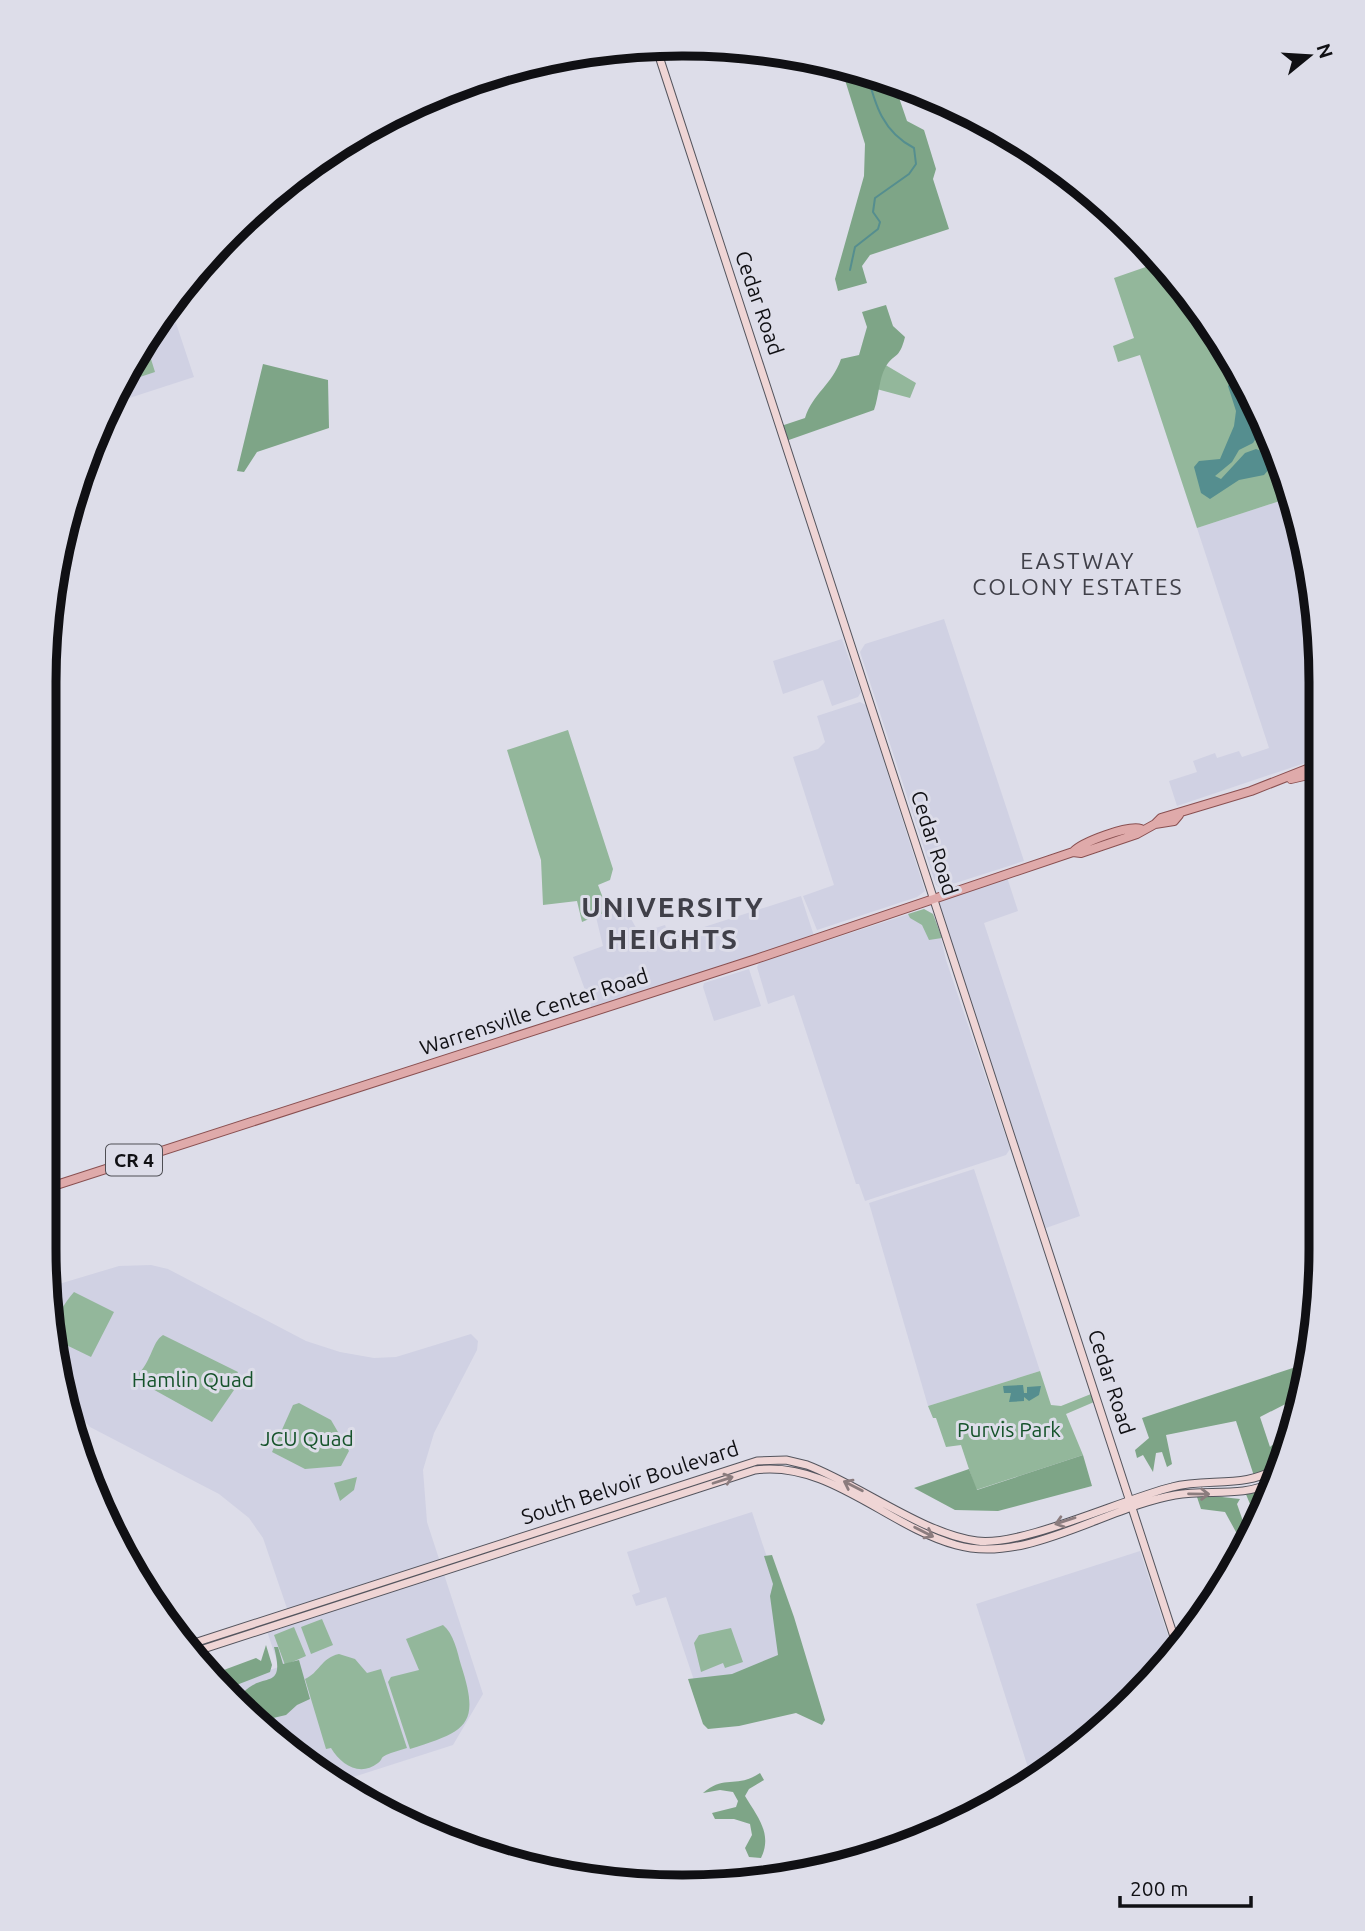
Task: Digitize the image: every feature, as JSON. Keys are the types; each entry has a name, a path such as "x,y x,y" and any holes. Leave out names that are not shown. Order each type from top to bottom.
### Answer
{"main road":[{"name":"Warrensville Center Road","path":"56,1185 1073,852 1081,853 1137,834 1142,828 1155,824 1161,818 1179,815 1309,769"},
{"name":"Warrensville Center Road","path":"1286,779 1309,775"}],"street":[{"name":"Cedar Road","path":"659,57 1174,1637"},
{"name":"South Belvoir Boulevard","path":"201,1650 643,1501 739,1465 786,1460 823,1471 950,1534 977,1541 1008,1539 1178,1485 1238,1483 1267,1474"},
{"name":"South Belvoir Boulevard","path":"195,1643 643,1501 765,1469 789,1470 814,1476 938,1539 982,1550 1020,1545 1175,1495 1230,1494 1262,1485"}],"shaded area":[{"path":"844,77 898,95 907,121 924,130 936,169 933,179 949,229 870,255 862,266 867,283 838,291 835,279 864,176 865,144"},
{"path":"886,305 893,326 905,337 901,350 883,372 874,410 786,441 781,426 805,418 808,409 833,376 841,359 859,355 867,327 862,312"},
{"path":"174,317 194,377 124,400"},
{"path":"263,364 328,380 329,428 257,452 244,472 237,471"},
{"path":"1231,382 1258,436 1253,443 1239,450 1232,462 1215,476 1221,479 1245,453 1256,449 1265,452 1270,468 1264,475 1239,480 1210,499 1201,493 1194,467 1199,461 1220,459 1234,426 1236,411 1228,386"},
{"path":"1282,500 1304,601 1308,642 1309,762 1177,806 1169,781 1197,772 1193,761 1215,753 1217,758 1239,751 1242,757 1269,748 1197,528"},
{"path":"944,619 1024,861 940,888 936,885 860,652 865,644"},
{"path":"842,639 861,692 858,697 832,706 823,680 783,694 773,661"},
{"path":"860,702 866,705 925,891 917,897 817,930 803,896 834,885 793,757 818,749 825,742 817,716"},
{"path":"1006,874 1018,911 984,923 1080,1216 1043,1229 933,899"},
{"path":"801,896 815,939 593,1012 573,957 603,946 596,917 622,903 639,933 665,925 670,938"},
{"path":"924,909 933,914 1010,1149 1006,1155 865,1201 859,1184 856,1184 794,995 768,1004 757,967 759,963"},
{"path":"749,969 761,1006 714,1021 704,983"},
{"path":"974,1169 1040,1371 928,1406 869,1203"},
{"path":"151,1265 168,1269 306,1341 340,1352 374,1358 396,1357 471,1334 478,1341 477,1350 434,1433 423,1470 427,1522 483,1694 453,1745 349,1778 301,1746 230,1683 279,1667 267,1631 292,1623 263,1538 249,1518 219,1494 90,1427 77,1411 61,1330 57,1285 119,1266"},
{"path":"1298,1366 1290,1402 1260,1417 1270,1447 1279,1439 1267,1473 1255,1479 1236,1421 1166,1435 1172,1464 1167,1467 1162,1452 1156,1453 1153,1472 1143,1455 1137,1458 1135,1450 1149,1438 1142,1418"},
{"path":"1023,1385 1024,1393 1027,1393 1027,1387 1041,1386 1039,1395 1029,1401 1024,1397 1024,1401 1009,1402 1011,1393 1004,1393 1003,1386"},
{"path":"1083,1455 1092,1486 998,1511 955,1510 914,1488 969,1469 977,1490"},
{"path":"1262,1486 1245,1523 1250,1504 1245,1492"},
{"path":"1204,1495 1240,1499 1237,1504 1244,1525 1240,1533 1236,1532 1225,1512 1201,1509 1197,1497"},
{"path":"752,1512 814,1700 709,1725 666,1597 636,1606 632,1595 640,1592 627,1552"},
{"path":"1140,1551 1170,1642 1126,1692 1096,1720 1029,1770 976,1604"},
{"path":"772,1555 825,1720 822,1725 796,1713 739,1726 708,1729 703,1724 688,1679 732,1674 778,1655 770,1596 773,1584 764,1556"},
{"path":"266,1645 272,1665 270,1672 233,1686 220,1671 256,1658 261,1661"},
{"path":"274,1647 278,1647 283,1664 299,1660 310,1699 297,1705 286,1715 268,1719 242,1694 257,1683 274,1676 277,1661"},
{"path":"760,1773 764,1780 749,1789 745,1796 764,1833 761,1858 749,1857 745,1848 752,1835 750,1824 734,1819 715,1819 712,1813 736,1807 738,1801 733,1792 720,1790 703,1793 718,1784 752,1778"}],"green space":[{"path":"1151,265 1180,301 1225,369 1244,405 1282,500 1197,528 1140,355 1118,362 1113,346 1134,338 1114,278"},
{"path":"149,354 155,372 135,379"},
{"path":"872,357 916,383 910,398 858,384"},
{"path":"568,730 613,869 610,880 598,885 608,911 582,922 577,901 543,905 541,860 507,750"},
{"path":"924,909 933,914 942,938 929,940 922,925 908,914"},
{"path":"74,1292 114,1312 91,1357 63,1344 59,1313"},
{"name":"Hamlin Quad","path":"163,1335 238,1372 233,1383 234,1390 212,1422 140,1382 139,1373 147,1363 156,1342"},
{"name":"Purvis Park","path":"1040,1371 1051,1405 1061,1406 1091,1394 1094,1402 1066,1414 1083,1455 976,1490 961,1445 946,1447 936,1418 933,1418 928,1406"},
{"name":"JCU Quad","path":"299,1403 331,1420 349,1451 341,1466 305,1469 272,1452 293,1405"},
{"path":"357,1477 354,1490 340,1501 334,1483"},
{"path":"322,1619 333,1645 311,1654 301,1627"},
{"path":"443,1625 452,1638 467,1685 468,1714 456,1731 410,1749 388,1682 391,1677 419,1670 406,1639"},
{"path":"294,1627 306,1656 285,1665 274,1635"},
{"path":"731,1628 743,1662 725,1668 723,1663 701,1672 694,1643 699,1635"},
{"path":"339,1654 355,1659 367,1673 381,1669 407,1748 386,1755 378,1763 364,1769 346,1764 331,1748 326,1749 305,1679 328,1659"}],"waterway":[{"path":"850,270 855,247 878,229 880,222 873,212 875,198 909,174 916,164 914,148 888,126 870,85"}],"district":[{"name":"EASTWAY COLONY ESTATES","path":"1078,574"},
{"name":"UNIVERSITY HEIGHTS","path":"673,923"}]}
